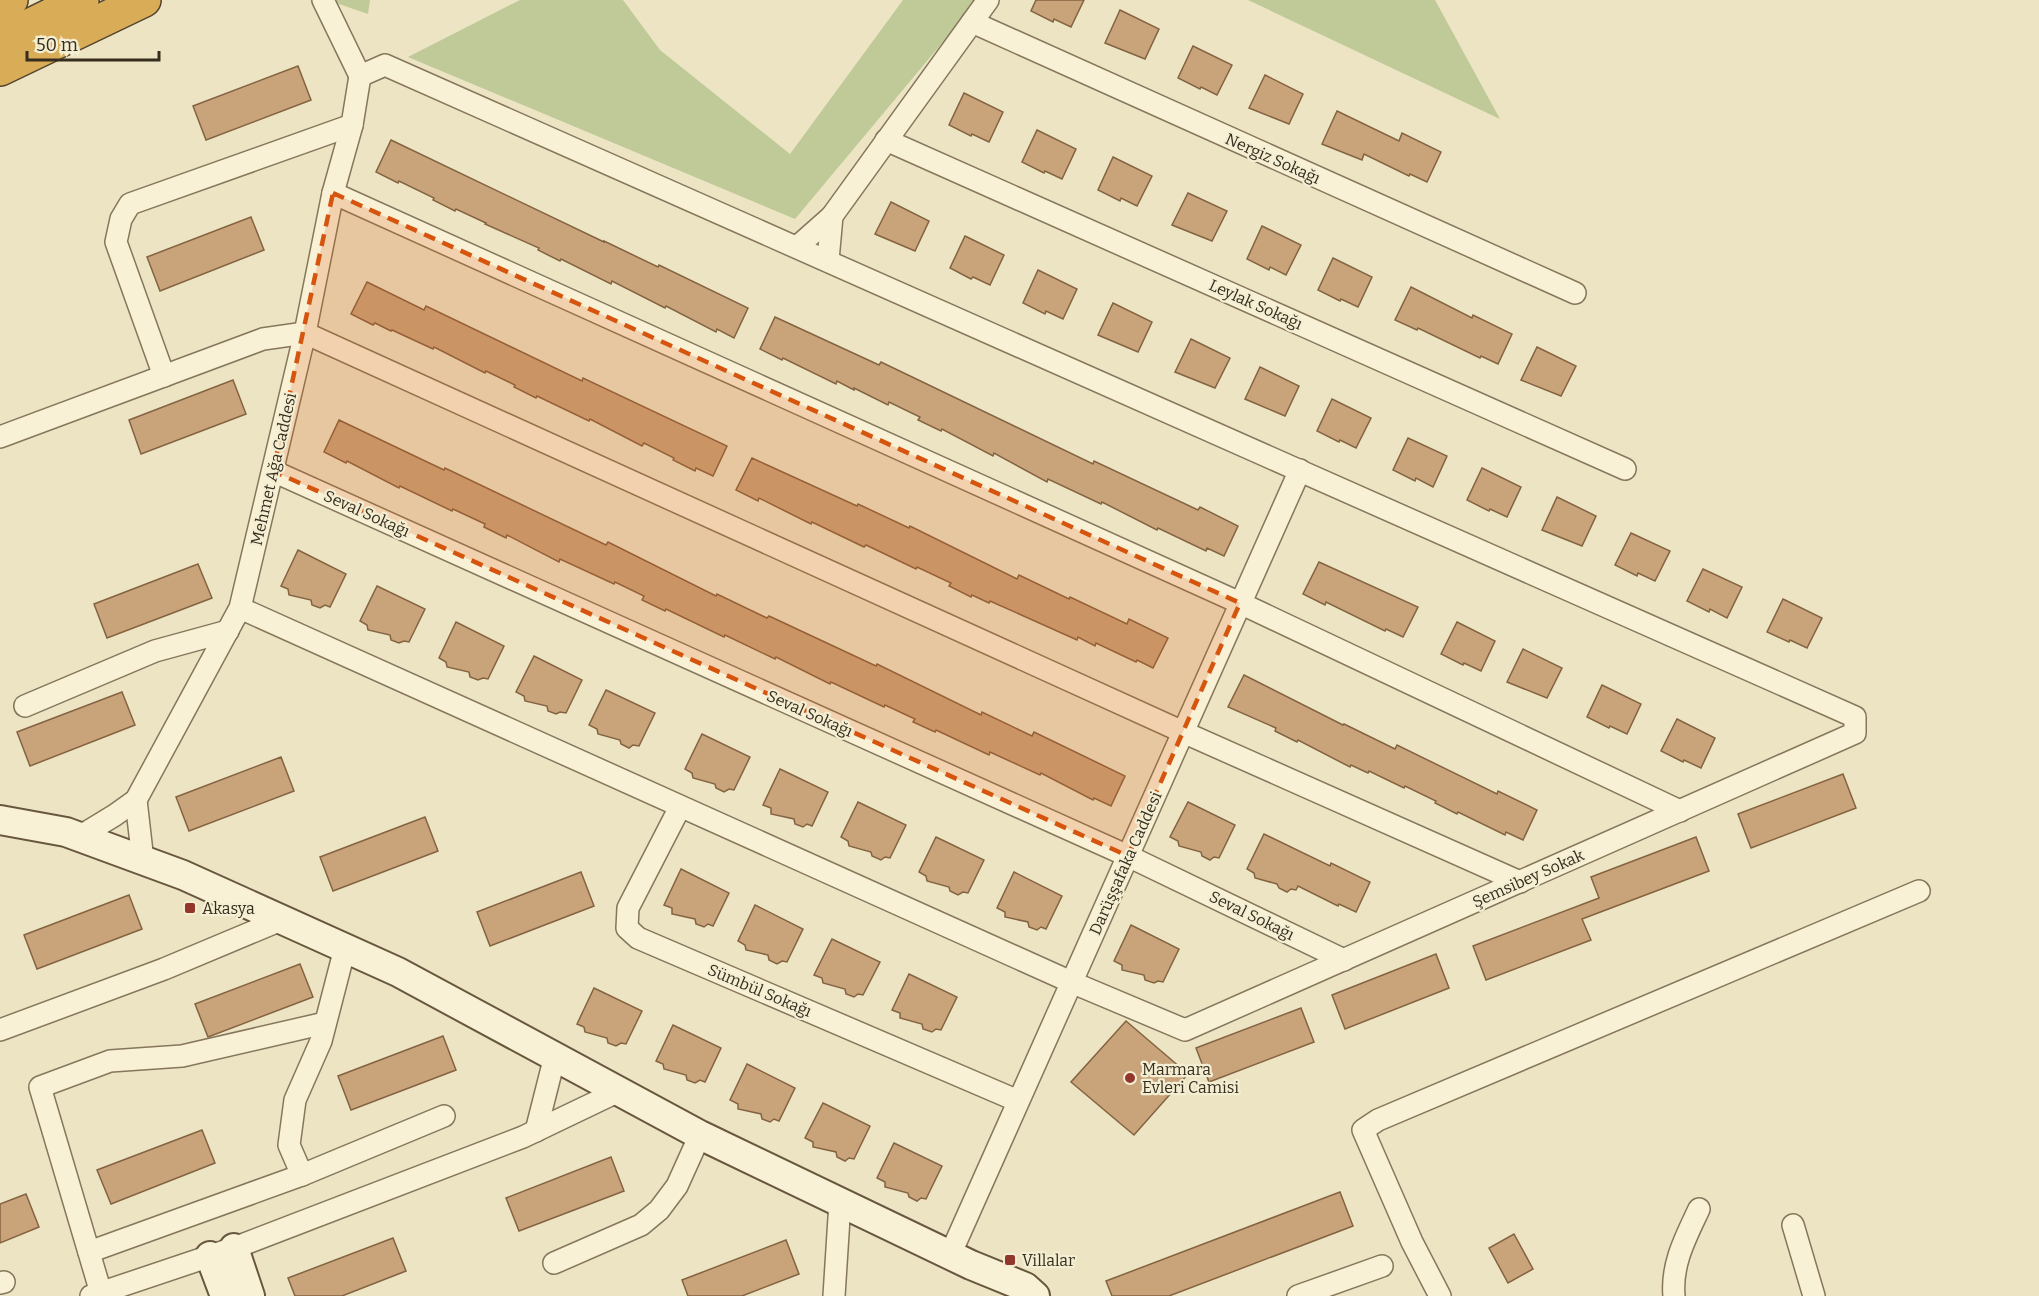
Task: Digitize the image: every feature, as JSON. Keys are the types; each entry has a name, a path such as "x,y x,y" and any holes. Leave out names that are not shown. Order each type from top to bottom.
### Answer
{"highway":[{"path":"0,6 11,0"},
{"path":"0,40 82,0"},
{"path":"0,69 144,0"}],"street":[{"path":"322,0 360,76 385,65 1300,470"},
{"path":"797,247 832,216 988,0"},
{"name":"Nergiz Sokağı","path":"972,22 1575,293"},
{"name":"Mehmet Ağa Caddesi","path":"79,837 136,800 240,608 305,333 333,193 352,125 360,76"},
{"path":"164,376 116,242 121,219 130,204 352,125"},
{"name":"Leylak Sokağı","path":"886,140 1626,469"},
{"path":"333,193 1240,603 1680,811"},
{"path":"828,260 832,216"},
{"path":"0,436 263,339 305,333 1183,732 1520,882"},
{"name":"Darüşşafaka Caddesi","path":"960,1260 1018,1101 1300,470"},
{"name":"Şemsibey Sokak","path":"1071,982 1185,1030 1855,733 1855,717 1300,470"},
{"name":"Seval Sokağı","path":"273,471 1128,856 1344,960"},
{"path":"240,608 1071,982"},
{"path":"25,706 155,651 228,631"},
{"path":"136,800 143,861"},
{"name":"Sümbül Sokağı","path":"680,807 628,908 627,928 638,938 1018,1101"},
{"path":"0,820 66,832 183,875 398,972 700,1135 960,1260 1025,1287 1035,1296"},
{"path":"1440,1296 1412,1242 1363,1130 1378,1120 1919,891"},
{"path":"0,1030 164,969 281,920"},
{"path":"302,1174 289,1145 295,1100 321,1041 345,948"},
{"path":"325,1023 182,1056 110,1061 40,1087 89,1252 96,1294 222,1252 536,1131 619,1091"},
{"path":"536,1131 555,1056"},
{"path":"89,1252 302,1174 444,1116"},
{"path":"554,1263 641,1225 659,1210 677,1186 700,1135"},
{"path":"834,1296 840,1202"},
{"path":"1674,1296 1673,1278 1679,1254 1699,1209"},
{"path":"1793,1225 1814,1296"},
{"path":"222,1252 225,1296"},
{"path":"222,1252 250,1296"},
{"path":"960,1260 1003,1296"},
{"path":"1298,1296 1382,1266"}],"highlighted area":[{"path":"333,193 1240,603 1128,856 273,471"}],"green space":[{"path":"334,0 370,0 368,14 336,3"},
{"path":"520,0 623,0 660,50 790,154 903,0 978,0 795,219 408,57"},
{"path":"1248,0 1435,0 1500,119"}],"building":[{"path":"1036,0 1084,0 1071,27 1054,19 1053,22 1031,11"},
{"path":"1120,10 1159,29 1145,59 1105,43"},
{"path":"1193,46 1232,65 1217,95 1178,78"},
{"path":"298,66 311,100 206,140 193,106"},
{"path":"1265,75 1303,94 1289,124 1249,108"},
{"path":"964,93 1003,112 989,142 949,125"},
{"path":"1337,111 1399,141 1402,133 1441,152 1427,182 1410,174 1409,176 1364,154 1362,160 1322,144"},
{"path":"1037,130 1076,149 1062,179 1022,162"},
{"path":"391,140 748,308 734,338 717,329 716,332 612,281 611,284 561,259 560,261 538,250 539,248 456,209 455,211 433,200 434,198 376,172"},
{"path":"1113,157 1152,176 1137,206 1121,198 1120,201 1098,190"},
{"path":"1188,193 1227,211 1212,241 1172,225"},
{"path":"891,202 929,221 915,251 875,234"},
{"path":"251,217 264,250 160,291 147,257"},
{"path":"1262,226 1301,245 1286,275 1270,267 1269,270 1247,259"},
{"path":"965,236 1004,255 990,285 973,277 971,279 950,268"},
{"path":"1333,258 1372,277 1358,307 1318,290"},
{"path":"1038,270 1077,289 1063,319 1046,311 1045,314 1023,303"},
{"path":"367,282 424,310 426,306 582,381 583,378 727,446 713,476 696,468 695,471 644,443 642,446 590,419 589,421 537,396 536,398 514,387 515,385 486,371 485,373 434,347 433,349 351,314"},
{"path":"1411,287 1472,318 1473,315 1512,334 1498,364 1395,320"},
{"path":"1113,303 1152,322 1138,352 1098,335"},
{"path":"775,317 879,365 881,362 1093,464 1094,461 1198,510 1200,507 1238,526 1224,556 1207,548 1206,551 1158,528 1157,530 1102,502 1101,504 1048,479 1047,482 994,453 993,456 942,429 941,431 918,420 920,417 889,402 888,405 837,381 836,384 760,349"},
{"path":"1191,339 1230,358 1215,388 1175,372"},
{"path":"1537,347 1576,366 1561,396 1521,380"},
{"path":"1260,367 1299,386 1285,416 1245,399"},
{"path":"233,380 246,414 141,454 129,420"},
{"path":"1332,399 1371,418 1356,448 1317,431"},
{"path":"339,420 606,545 608,542 716,596 717,594 767,618 769,616 876,666 877,664 981,715 982,712 1032,736 1034,732 1125,776 1111,806 1094,798 1093,800 1041,773 1040,775 990,752 989,755 936,730 935,732 913,722 915,719 885,705 884,707 831,682 830,684 776,657 775,659 725,635 724,637 666,609 665,611 642,600 644,596 615,582 614,584 560,559 559,562 507,535 506,538 484,527 485,524 453,509 452,511 400,486 399,488 347,461 346,463 324,452"},
{"path":"1408,438 1447,456 1433,487 1393,470"},
{"path":"752,458 857,506 858,504 909,528 910,526 1017,579 1019,575 1127,624 1129,619 1168,638 1153,668 1096,643 1095,646 1078,637 1077,640 990,601 989,603 972,595 971,597 949,586 951,583 917,567 916,569 866,545 864,547 759,498 758,501 736,490"},
{"path":"1482,468 1521,487 1507,517 1467,500"},
{"path":"1557,497 1596,516 1582,546 1542,530"},
{"path":"1631,533 1670,551 1655,581 1638,573 1637,576 1615,565"},
{"path":"298,550 346,574 330,607 325,605 320,608 312,605 311,600 289,595 288,589 281,586"},
{"path":"1319,562 1418,607 1403,637 1303,594"},
{"path":"198,564 212,598 107,638 94,604"},
{"path":"1703,569 1742,587 1727,618 1687,601"},
{"path":"377,586 425,609 409,642 399,643 391,640 390,635 368,630 367,625 360,621"},
{"path":"1783,599 1822,618 1807,648 1767,632"},
{"path":"456,622 504,646 488,679 478,680 470,677 469,672 447,667 446,662 439,658"},
{"path":"1457,622 1495,641 1481,671 1441,654"},
{"path":"1523,649 1562,668 1547,698 1507,682"},
{"path":"534,656 582,680 566,713 556,714 548,711 547,706 525,701 524,696 516,692"},
{"path":"1244,675 1395,749 1397,745 1497,794 1498,791 1537,810 1523,840 1506,832 1505,835 1458,812 1457,814 1405,786 1404,788 1369,771 1368,773 1351,765 1350,767 1298,740 1297,742 1275,731 1276,728 1228,707"},
{"path":"1602,685 1641,704 1627,734 1587,717"},
{"path":"606,690 655,713 639,746 633,745 629,748 621,744 620,740 598,734 597,729 589,725"},
{"path":"122,692 135,725 30,766 17,732"},
{"path":"1677,719 1715,738 1701,768 1661,751"},
{"path":"702,734 750,757 734,790 729,789 724,792 716,788 715,784 693,778 692,773 685,769"},
{"path":"281,757 294,791 189,831 176,797"},
{"path":"780,769 828,792 812,826 807,824 803,827 795,824 794,819 771,814 771,808 763,805"},
{"path":"1843,774 1856,808 1751,848 1738,814"},
{"path":"858,802 906,825 890,858 885,857 881,860 872,856 871,852 849,846 848,841 841,837"},
{"path":"1188,802 1235,825 1219,858 1214,857 1210,860 1202,856 1201,852 1179,846 1178,841 1170,837"},
{"path":"425,817 438,851 333,891 320,857"},
{"path":"1264,834 1330,866 1331,863 1370,882 1356,912 1339,904 1338,906 1298,886 1296,890 1291,889 1287,892 1279,888 1277,884 1255,878 1254,873 1247,869"},
{"path":"936,837 984,860 968,893 963,892 958,895 950,891 949,887 927,881 926,876 919,872"},
{"path":"1696,837 1709,871 1582,919 1591,940 1486,980 1473,946 1599,898 1591,877"},
{"path":"681,869 729,893 713,926 708,924 704,927 696,924 695,919 672,914 672,908 664,905"},
{"path":"581,872 594,906 490,946 477,912"},
{"path":"1014,872 1062,896 1046,929 1041,927 1037,930 1029,927 1028,922 1005,917 1005,912 997,908"},
{"path":"129,895 142,929 37,969 24,935"},
{"path":"755,905 803,929 787,962 782,961 777,964 769,960 768,955 746,950 745,945 738,941"},
{"path":"1131,925 1179,949 1163,982 1154,983 1145,980 1144,975 1122,970 1122,965 1114,961"},
{"path":"832,939 880,962 863,995 858,994 854,997 846,994 845,989 823,983 822,978 814,975"},
{"path":"1436,954 1449,988 1345,1029 1332,995"},
{"path":"300,964 313,997 208,1037 195,1004"},
{"path":"909,974 957,997 941,1030 936,1029 932,1032 923,1029 922,1024 900,1018 900,1013 892,1010"},
{"path":"594,988 642,1011 626,1044 621,1043 616,1046 608,1043 607,1038 585,1032 584,1027 577,1024"},
{"path":"1301,1008 1314,1042 1209,1082 1196,1048"},
{"name":"Marmara Evleri Camisi","path":"1126,1021 1188,1074 1134,1135 1071,1082"},
{"path":"673,1025 721,1048 705,1082 700,1080 695,1083 687,1080 686,1075 664,1069 663,1064 656,1061"},
{"path":"443,1036 456,1070 351,1110 338,1076"},
{"path":"747,1064 795,1088 779,1121 774,1119 770,1122 762,1119 761,1114 738,1109 738,1104 730,1100"},
{"path":"823,1103 870,1126 854,1159 849,1158 845,1161 837,1157 836,1152 813,1147 813,1142 805,1138"},
{"path":"202,1130 215,1163 111,1204 97,1170"},
{"path":"894,1143 942,1166 926,1199 921,1198 917,1201 909,1197 908,1193 885,1187 885,1182 877,1178"},
{"path":"611,1157 624,1191 519,1231 506,1198"},
{"path":"1340,1192 1353,1226 1169,1296 1112,1296 1106,1281"},
{"path":"26,1194 39,1227 0,1243 0,1204"},
{"path":"1514,1234 1533,1269 1508,1283 1489,1248"},
{"path":"393,1238 406,1271 342,1296 295,1296 288,1278"},
{"path":"786,1240 799,1274 742,1296 688,1296 682,1280"}],"place":[{"name":"Akasya","path":"190,908"},
{"name":"Marmara Evleri Camisi","path":"1130,1078"},
{"name":"Villalar","path":"1010,1260"}]}
